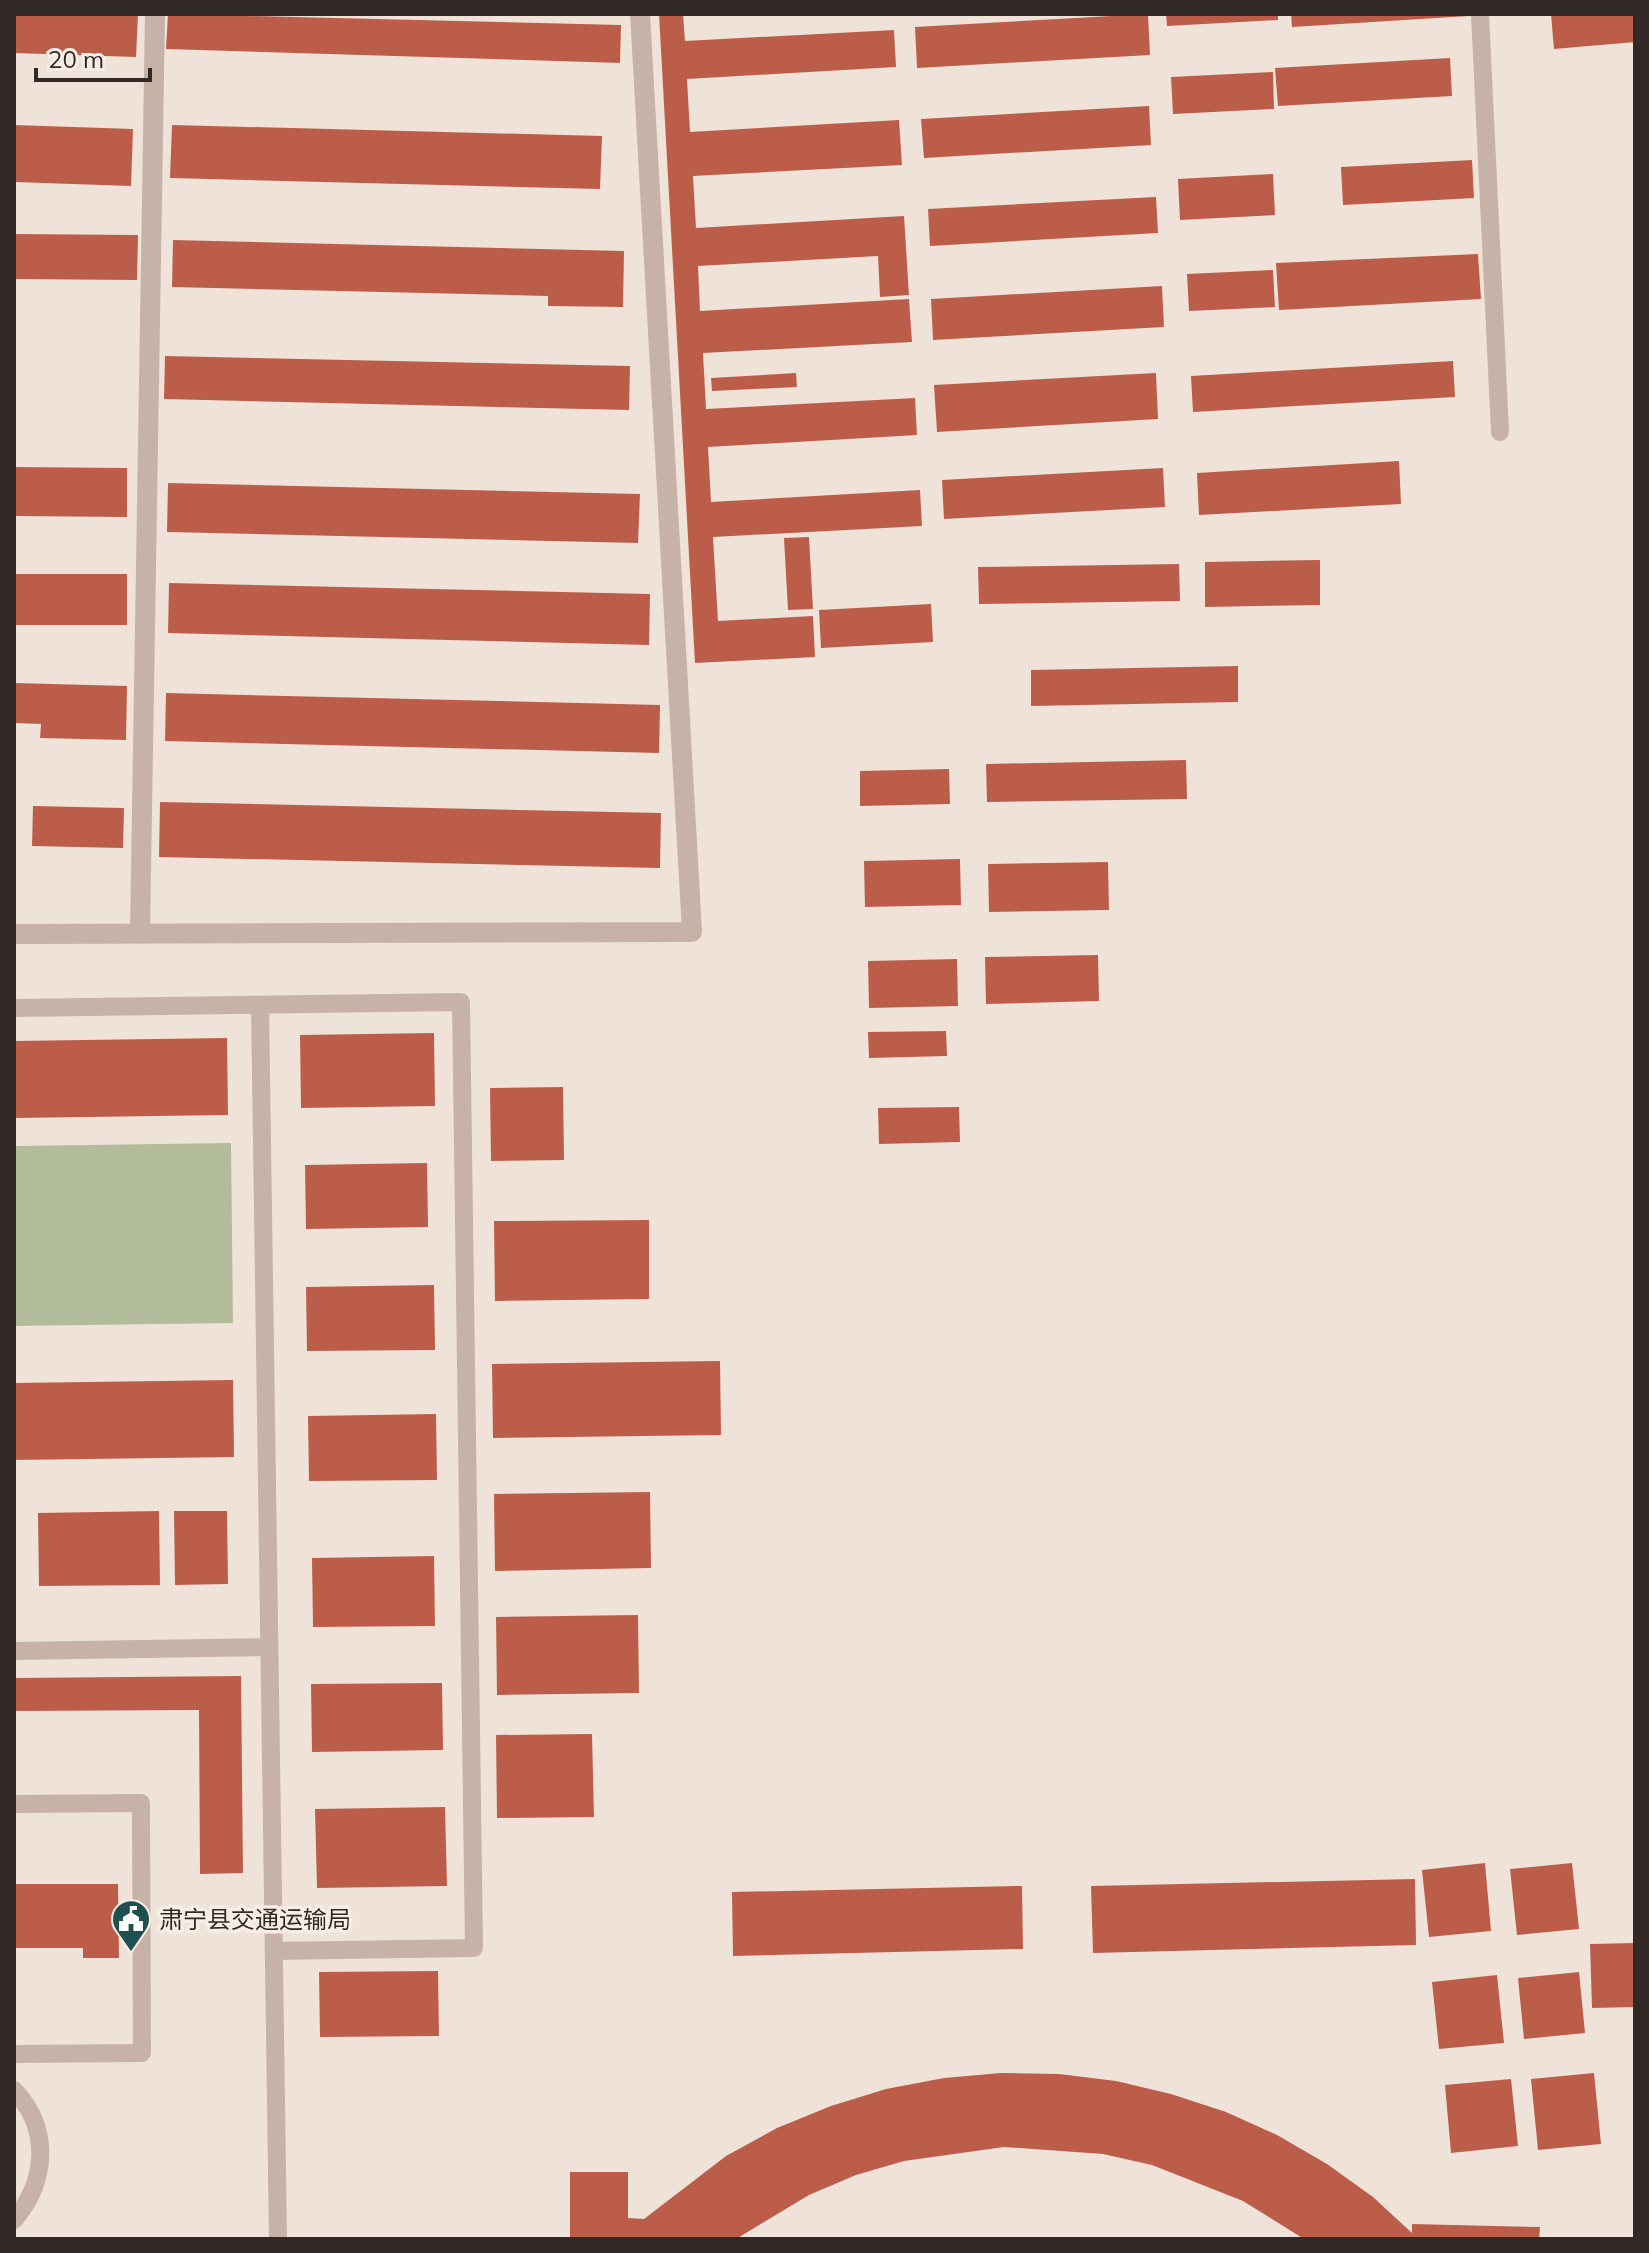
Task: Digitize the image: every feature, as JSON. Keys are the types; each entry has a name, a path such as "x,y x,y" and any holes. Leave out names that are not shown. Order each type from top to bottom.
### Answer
{"street":[{"path":"140,934 155,14"},
{"path":"14,934 692,932 640,14"}],"lane":[{"path":"1480,14 1500,432"},
{"path":"14,1008 461,1002 474,1948 274,1951"},
{"path":"260,1005 278,2239"},
{"path":"14,1651 269,1647"},
{"path":"14,1804 141,1803 142,2037 142,2053 14,2054"},
{"path":"14,2090 32,2114 40,2139 41,2162 37,2184 14,2220"}],"green space":[{"path":"231,1143 233,1323 14,1326 14,1146"}],"building":[{"path":"14,14 138,14 136,57 14,53"},
{"path":"168,14 621,25 620,63 166,49"},
{"path":"659,14 683,14 685,41 894,30 896,67 687,79 690,132 899,120 902,165 693,176 696,228 904,216 909,295 880,297 878,256 698,266 700,311 909,299 912,342 703,353 706,409 915,398 917,435 708,447 711,502 920,490 922,526 713,537 718,621 813,616 815,657 695,663"},
{"path":"1148,14 1150,55 917,68 915,27"},
{"path":"1166,14 1278,14 1278,20 1167,26"},
{"path":"1291,14 1469,14 1469,16 1292,27"},
{"path":"1551,14 1635,14 1635,42 1554,49"},
{"path":"1450,58 1452,96 1278,106 1275,68"},
{"path":"1273,72 1274,109 1173,114 1171,77"},
{"path":"1149,106 1151,145 924,158 921,119"},
{"path":"14,125 133,129 131,186 14,182"},
{"path":"172,125 602,136 600,189 170,178"},
{"path":"1472,160 1474,198 1343,205 1341,167"},
{"path":"1273,174 1275,215 1180,220 1178,179"},
{"path":"1156,197 1158,233 930,246 928,209"},
{"path":"14,234 138,235 137,280 14,279"},
{"path":"173,240 624,251 623,307 548,306 548,296 172,287"},
{"path":"1478,254 1481,299 1279,310 1276,263"},
{"path":"1273,270 1275,307 1189,311 1187,274"},
{"path":"1162,286 1164,327 933,340 931,299"},
{"path":"165,356 630,366 629,410 164,399"},
{"path":"1453,361 1455,397 1193,412 1191,376"},
{"path":"796,373 797,387 712,391 711,378"},
{"path":"1156,373 1158,419 937,432 934,385"},
{"path":"1399,461 1401,504 1199,515 1197,473"},
{"path":"14,467 127,468 127,517 14,516"},
{"path":"1163,468 1165,507 944,519 942,480"},
{"path":"168,483 640,494 638,543 167,532"},
{"path":"809,537 813,609 788,610 784,538"},
{"path":"1320,560 1320,605 1205,607 1205,562"},
{"path":"1179,564 1180,601 979,604 978,567"},
{"path":"14,574 127,574 127,625 14,625"},
{"path":"169,583 650,594 649,645 168,633"},
{"path":"931,604 933,642 821,648 819,610"},
{"path":"1238,666 1238,702 1031,706 1031,670"},
{"path":"14,683 127,686 126,740 40,738 41,724 14,723"},
{"path":"166,693 660,705 659,753 165,741"},
{"path":"1186,760 1187,799 987,802 986,764"},
{"path":"949,769 950,804 860,806 860,771"},
{"path":"160,802 661,813 660,868 159,857"},
{"path":"33,806 124,808 123,848 32,846"},
{"path":"960,859 961,905 865,907 864,861"},
{"path":"1108,862 1109,910 989,912 988,864"},
{"path":"1098,955 1099,1001 986,1004 985,957"},
{"path":"957,959 958,1006 869,1008 868,961"},
{"path":"946,1031 947,1056 869,1058 868,1032"},
{"path":"434,1033 435,1106 301,1108 300,1035"},
{"path":"227,1038 228,1115 14,1118 14,1041"},
{"path":"563,1087 564,1160 491,1161 490,1088"},
{"path":"959,1107 960,1142 879,1144 878,1108"},
{"path":"427,1163 428,1227 306,1229 305,1165"},
{"path":"649,1220 649,1299 495,1301 494,1221"},
{"path":"434,1285 435,1350 307,1351 306,1287"},
{"path":"720,1361 721,1435 493,1438 492,1364"},
{"path":"233,1380 234,1457 14,1460 14,1383"},
{"path":"436,1414 437,1480 309,1481 308,1416"},
{"path":"650,1492 651,1568 495,1571 494,1494"},
{"path":"159,1511 160,1585 39,1586 38,1513"},
{"path":"174,1511 227,1511 228,1584 175,1585"},
{"path":"434,1556 435,1626 313,1627 312,1558"},
{"path":"638,1615 639,1693 497,1695 496,1617"},
{"path":"241,1676 243,1873 200,1874 199,1710 14,1711 14,1678"},
{"path":"442,1683 443,1750 312,1752 311,1684"},
{"path":"592,1734 594,1817 497,1818 496,1735"},
{"path":"445,1807 447,1886 317,1888 315,1809"},
{"path":"1485,1863 1491,1931 1429,1937 1422,1870"},
{"path":"1572,1863 1579,1929 1517,1935 1510,1869"},
{"path":"1415,1879 1416,1945 1093,1953 1091,1886"},
{"path":"14,1884 118,1884 119,1958 83,1958 83,1948 14,1948"},
{"path":"1022,1886 1023,1949 733,1956 732,1892"},
{"path":"1635,1943 1635,2007 1592,2008 1590,1944"},
{"path":"438,1971 439,2036 320,2037 319,1972"},
{"path":"1579,1972 1585,2033 1524,2039 1518,1978"},
{"path":"1497,1975 1504,2043 1439,2049 1432,1982"},
{"path":"1001,2073 1059,2074 1116,2081 1171,2094 1226,2112 1277,2135 1327,2164 1373,2197 1412,2233 1412,2224 1540,2227 1539,2239 1304,2239 1243,2201 1152,2165 1103,2154 1004,2147 904,2161 856,2175 809,2195 736,2239 570,2239 570,2172 628,2172 628,2218 644,2219 726,2156 777,2128 831,2106 886,2089 944,2078"},
{"path":"1594,2073 1601,2144 1538,2150 1531,2079"},
{"path":"1511,2079 1518,2146 1451,2153 1445,2085"}],"place":[{"name":"肃宁县交通运输局","path":"131,1953"}]}
